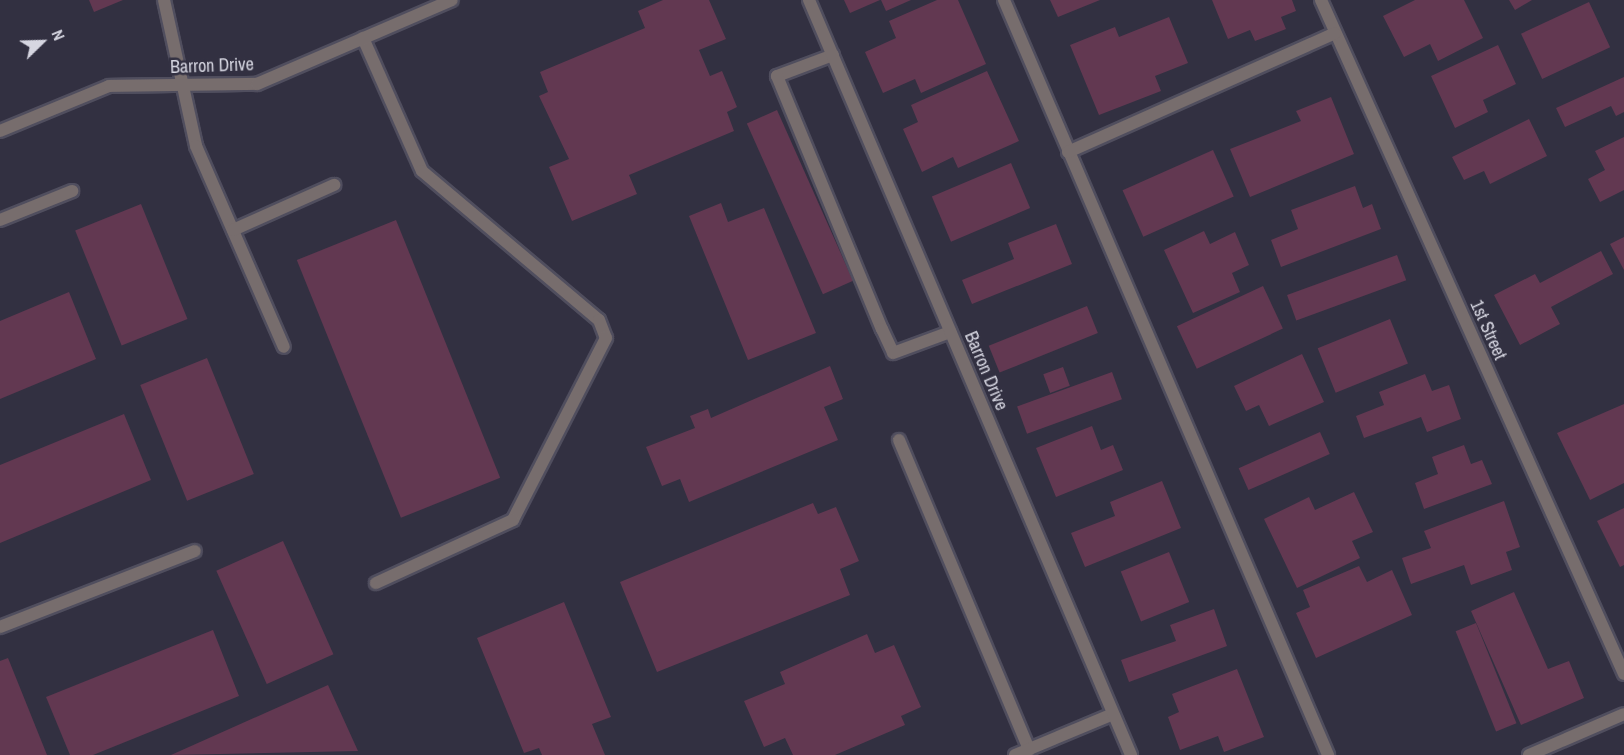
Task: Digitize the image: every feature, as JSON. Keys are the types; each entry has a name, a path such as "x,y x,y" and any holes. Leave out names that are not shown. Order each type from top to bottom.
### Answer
{"street":[{"path":"165,0 196,146 284,347"},
{"name":"Barron Drive","path":"0,131 109,86 257,84 452,0"},
{"name":"Barron Drive","path":"809,0 1131,755"},
{"path":"1004,0 1328,755"},
{"name":"1st Street","path":"1321,0 1624,674"},
{"path":"1068,152 1335,33"},
{"path":"363,38 422,171 599,320 606,338 513,520 376,583"},
{"path":"833,55 777,76 892,353 950,332"},
{"path":"233,230 334,185"},
{"path":"0,220 72,190"},
{"path":"899,440 1029,750"},
{"path":"0,627 195,551"},
{"path":"1016,755 1113,714"},
{"path":"1529,755 1624,714"}],"building":[{"path":"89,0 123,0 94,12"},
{"path":"663,0 709,0 726,39 699,50 710,76 722,71 737,107 727,112 734,131 629,175 637,194 572,221 549,167 569,159 539,96 548,92 540,72 645,28 638,11"},
{"path":"844,0 880,0 850,13"},
{"path":"881,0 911,0 886,11"},
{"path":"937,0 958,0 986,64 921,93 915,79 883,93 865,52 896,38 889,21"},
{"path":"1050,0 1100,0 1058,17"},
{"path":"1212,0 1292,0 1296,11 1281,17 1286,29 1255,41 1250,30 1228,39"},
{"path":"1415,0 1464,0 1483,38 1438,61 1430,44 1404,57 1383,16"},
{"path":"1509,0 1532,0 1515,10"},
{"path":"1589,2 1610,47 1542,79 1521,34"},
{"path":"1169,17 1188,63 1155,76 1161,91 1099,115 1070,45 1115,27 1119,37"},
{"path":"1498,45 1516,84 1483,100 1488,112 1455,128 1431,76"},
{"path":"987,71 1019,141 958,168 953,157 922,172 903,129 918,122 911,105"},
{"path":"1624,77 1624,112 1616,116 1611,106 1565,127 1556,108"},
{"path":"1331,97 1354,154 1250,197 1230,149 1301,121 1296,111"},
{"path":"777,110 853,281 823,294 747,123"},
{"path":"1529,119 1547,156 1490,184 1484,171 1464,180 1452,157"},
{"path":"1624,137 1624,190 1600,202 1588,179 1605,170 1595,151"},
{"path":"1213,150 1234,197 1143,237 1123,190"},
{"path":"1011,163 1030,208 951,242 932,197"},
{"path":"1355,186 1363,208 1372,204 1381,229 1281,267 1271,240 1298,229 1291,210"},
{"path":"721,203 728,222 764,208 816,333 748,360 689,216"},
{"path":"141,204 187,319 122,346 75,231"},
{"path":"396,220 500,478 401,518 297,260"},
{"path":"1056,224 1072,264 972,304 962,280 1014,259 1008,243"},
{"path":"1204,231 1210,244 1235,232 1249,265 1232,273 1240,292 1193,313 1164,250"},
{"path":"1624,237 1624,270 1610,244"},
{"path":"1601,251 1613,274 1551,307 1560,324 1520,345 1494,295 1535,274 1540,283"},
{"path":"1397,255 1406,280 1296,320 1287,295"},
{"path":"1263,286 1283,329 1197,369 1177,326"},
{"path":"69,292 96,359 0,399 0,321"},
{"path":"1087,306 1098,333 1000,373 989,346"},
{"path":"1390,319 1408,364 1336,393 1318,348"},
{"path":"1302,354 1324,402 1269,426 1259,405 1246,411 1234,386"},
{"path":"207,358 254,474 187,501 140,385"},
{"path":"830,366 843,399 824,407 838,440 689,502 680,479 662,486 646,447 695,428 690,416 708,409 711,418"},
{"path":"1063,367 1070,386 1050,393 1043,374"},
{"path":"1112,372 1122,399 1027,434 1017,407"},
{"path":"1425,374 1432,391 1449,385 1461,419 1427,432 1421,417 1364,438 1356,416 1384,405 1379,392"},
{"path":"1624,404 1624,483 1590,500 1557,433"},
{"path":"124,414 151,480 0,543 0,465"},
{"path":"1092,426 1101,450 1113,445 1123,470 1056,497 1036,448"},
{"path":"1320,432 1330,454 1248,490 1239,468"},
{"path":"1464,445 1471,464 1482,460 1492,484 1424,509 1415,483 1438,474 1432,457"},
{"path":"1162,481 1181,528 1085,567 1071,533 1115,516 1110,502"},
{"path":"1354,492 1373,532 1352,541 1360,558 1297,588 1264,519 1309,497 1315,510"},
{"path":"1504,501 1520,547 1506,552 1512,570 1471,585 1464,565 1411,584 1402,558 1431,548 1424,531"},
{"path":"813,503 818,514 836,507 859,561 840,569 850,595 657,672 620,582"},
{"path":"1624,508 1624,565 1620,567 1597,521"},
{"path":"283,541 333,654 267,684 216,571"},
{"path":"1169,552 1189,602 1141,622 1121,571"},
{"path":"1359,566 1367,582 1392,570 1412,615 1316,658 1296,613 1310,607 1303,590"},
{"path":"1514,592 1548,669 1569,661 1584,698 1521,725 1471,611"},
{"path":"564,602 611,717 592,724 605,755 542,755 539,748 524,753 477,638"},
{"path":"1214,609 1227,646 1129,682 1121,660 1176,641 1170,625"},
{"path":"1476,623 1516,723 1496,731 1456,631"},
{"path":"213,630 239,696 93,755 70,755 46,697"},
{"path":"867,634 875,653 894,645 921,707 901,716 905,725 835,755 793,755 785,738 764,747 744,701 785,684 780,672"},
{"path":"8,658 47,755 0,755 0,661"},
{"path":"1237,669 1264,737 1224,752 1218,736 1180,750 1168,717 1179,712 1172,694"},
{"path":"328,685 358,751 171,755"}]}
